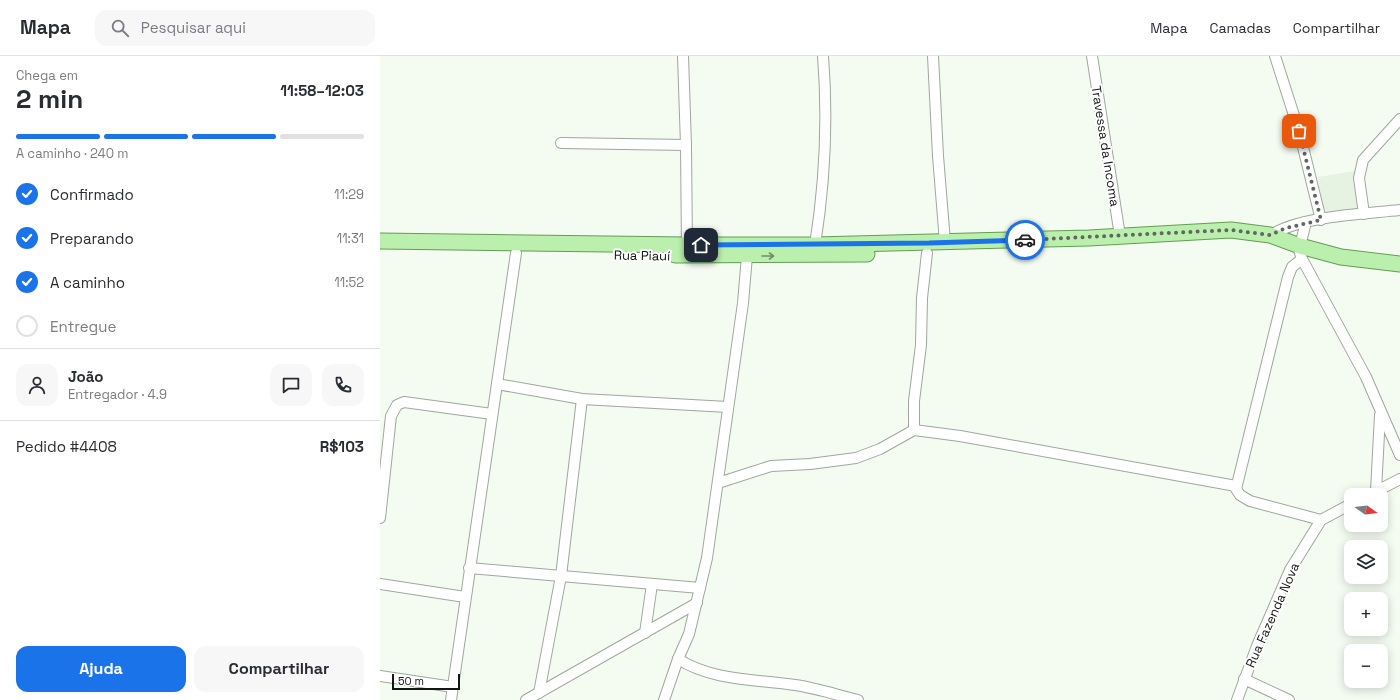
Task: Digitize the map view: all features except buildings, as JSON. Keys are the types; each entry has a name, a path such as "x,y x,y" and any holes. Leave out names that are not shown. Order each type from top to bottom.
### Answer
{"main road":[{"name":"Rua Piauí","path":"380,251 516,253 687,250 1120,236 1231,230 1266,238"},
{"name":"Rua Piauí","path":"687,250 747,256 927,253 1008,251 1216,238 1266,238"},
{"path":"1266,238 1300,252 1341,260 1400,268"},
{"path":"380,241 687,250"},
{"path":"1300,252 1400,264"}],"street":[{"path":"683,56 687,250"},
{"path":"815,245 826,153 823,56"},
{"path":"933,56 938,156 945,242"},
{"name":"Travessa da Incoma","path":"1092,56 1120,236"},
{"path":"1275,56 1299,131 1321,220"},
{"path":"1364,214 1359,178 1363,160 1400,119"},
{"path":"561,143 686,145"},
{"path":"1266,238 1280,230 1306,222 1400,210"},
{"path":"1306,222 1300,252 1288,277 1236,486 1240,495 1250,501 1321,520 1344,508"},
{"path":"1300,252 1363,371 1381,413 1396,435 1400,455"},
{"path":"451,700 516,253"},
{"path":"914,430 914,401 921,345 922,298 927,253"},
{"path":"664,700 678,658 689,634 709,547 743,303 747,256"},
{"path":"497,384 582,399 728,407"},
{"path":"539,692 561,576 582,399"},
{"path":"380,518 391,416 397,405 404,402 492,414"},
{"path":"1374,488 1381,413"},
{"path":"718,483 771,466 810,464 856,458 880,449 914,430 960,436 1236,486"},
{"path":"1383,488 1400,479"},
{"name":"Rua Fazenda Nova","path":"1237,700 1244,679 1290,570 1321,520"},
{"path":"469,568 700,588"},
{"path":"380,584 465,597"},
{"path":"646,633 652,584"},
{"path":"526,700 697,603"},
{"path":"678,658 702,671 733,678 796,685 858,700"},
{"path":"380,676 452,687"},
{"path":"1244,679 1289,700"}],"shaded area":[{"path":"1355,171 1360,209 1323,214 1318,177"}],"way so far":[{"path":"1025,240 1231,230 1270,235 1280,230 1306,222 1321,220 1299,131"}],"route":[{"path":"701,245 815,245 1025,240"}]}
